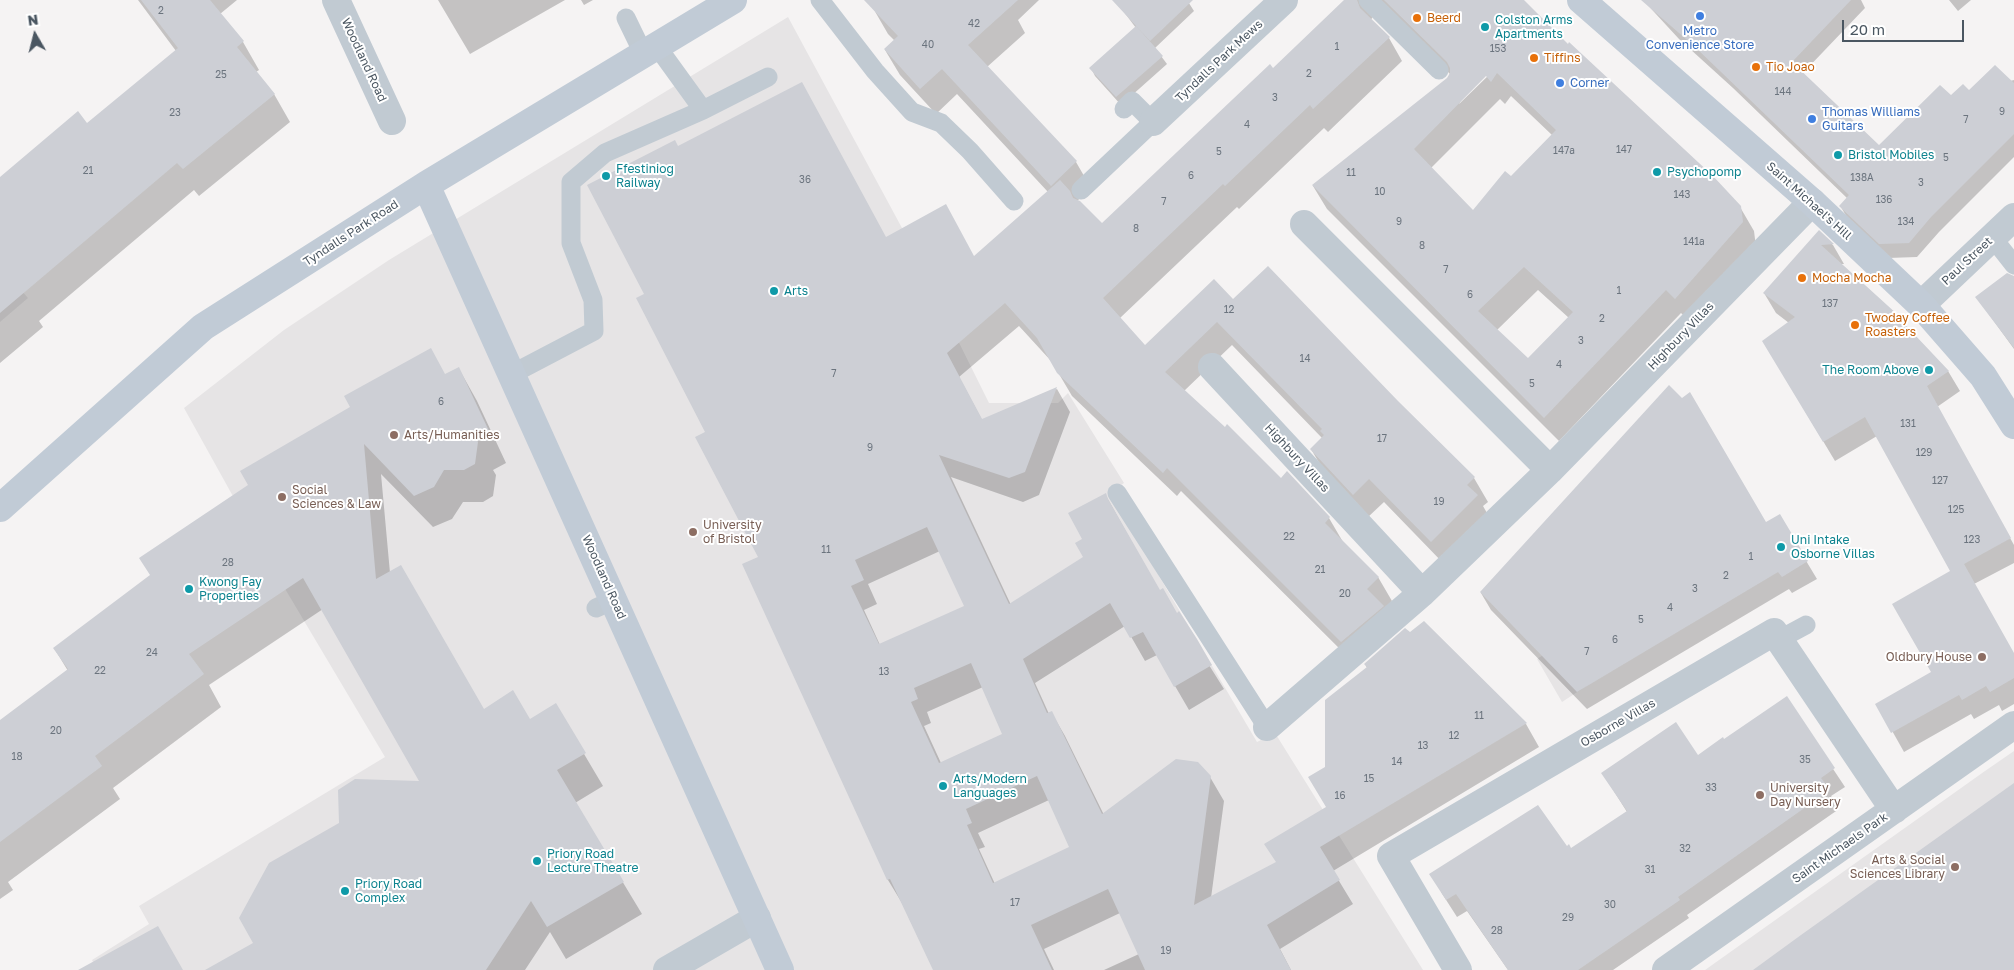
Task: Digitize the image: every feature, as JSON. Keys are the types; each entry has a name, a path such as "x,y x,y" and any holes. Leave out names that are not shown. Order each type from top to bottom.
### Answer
{"street":[{"name":"Woodland Road","path":"336,0 392,121"},
{"name":"Tyndalls Park Road","path":"0,508 203,327 426,185 733,0"},
{"name":"Tyndalls Park Mews","path":"1153,122 1284,0"},
{"name":"Saint Michael's Hill","path":"1581,0 1812,202 1921,305 1983,376 2014,425"},
{"name":"Woodland Road","path":"426,185 512,374 605,604 757,918 780,970"},
{"name":"Highbury Villas","path":"1267,726 1422,593 1550,470 1812,202"},
{"name":"Paul Street","path":"1921,305 2014,217"},
{"path":"1304,224 1550,470"},
{"name":"Highbury Villas","path":"1212,367 1422,593"},
{"name":"Osborne Villas","path":"1458,970 1391,856 1774,632 1780,639"},
{"path":"1780,639 1894,810"},
{"name":"Saint Michaels Park","path":"1666,970 2014,725"},
{"path":"666,970 757,918"}],"lane":[{"path":"820,0 875,71 912,112 940,123 970,151 1014,201"},
{"path":"1368,0 1439,70"},
{"path":"626,18 702,110"},
{"path":"512,374 594,331 594,300 570,243 571,182 605,152 702,110 768,77"},
{"path":"1081,190 1153,122 1132,101 1124,109"},
{"path":"1992,238 2014,265"},
{"path":"1117,493 1267,726"},
{"path":"1780,639 1806,625"}],"shaded area":[{"name":"University of Bristol","path":"788,17 902,228 989,403 1058,403 1068,393 1124,483 1110,493 1257,742 1275,733 1423,970 97,970 92,960 149,924 139,906 385,757 275,572 184,408 284,330 389,260"},
{"path":"0,266 28,298 0,322"},
{"path":"1553,627 1588,685 1562,702 1537,659 1546,653"},
{"name":"Arts & Social Sciences Library","path":"2014,751 2014,970 1705,970 1985,771"}],"building":[{"path":"141,0 210,0 244,41 237,47 275,94 183,169 177,163 0,313 0,177 78,111 87,123 178,48"},
{"path":"864,0 1018,0 968,45 1077,161 1051,186 942,69 920,89 884,49 898,36"},
{"path":"1112,0 1193,0 1150,41"},
{"path":"1344,0 1357,0 1360,8 1390,37 1313,109 1310,105 1225,186 1223,184 1103,298 1145,345 1214,279 1233,299 1268,266 1398,401 1475,477 1467,485 1478,495 1431,542 1369,479 1353,495 1310,449 1324,435 1320,431 1322,429 1217,322 1165,372 1225,427 1227,424 1281,478 1287,471 1330,517 1325,523 1379,577 1367,589 1384,606 1341,642 1167,468 1163,473 1057,373 1037,338 1005,303 947,353 982,419 1057,387 1025,472 1009,478 939,455 1009,604 1083,557 1075,543 1082,539 1068,513 1106,493 1160,590 1163,588 1177,613 1179,611 1212,665 1174,687 1143,632 1130,638 1110,603 1023,659 1047,713 1052,711 1102,814 1176,759 1198,762 1211,776 1194,905 1276,862 1264,844 1326,807 1308,777 1325,767 1325,700 1367,667 1364,664 1405,628 1410,632 1424,621 1527,723 1320,847 1340,880 1267,925 1291,970 1145,970 1108,889 1031,925 1052,970 933,970 890,879 887,880 742,564 758,557 695,437 705,432 636,298 644,294 587,185 675,140 678,146 802,82 886,237 946,204 974,256 1060,180 1070,191 1073,198 1080,201 1102,223 1270,64 1273,68","holes":["927,527 964,606 879,644 851,586 864,580 855,560","971,663 1002,734 939,763 911,702 918,699 914,688","1037,776 1069,847 993,883 967,825 972,823 966,809"]},
{"path":"1384,0 1524,0 1568,44 1569,42 1713,176 1741,206 1743,222 1675,299 1666,290 1544,418 1312,185 1447,78 1450,68 1447,62","holes":["1497,73 1556,130 1511,176 1505,171 1473,210 1414,149 1486,76 1491,82","1524,267 1573,312 1528,358 1478,311"]},
{"path":"1641,0 1851,0 1792,62 1879,145 1940,85 1951,95 1963,84 1969,90 1995,65 2014,83 2014,134 1931,217 1909,243 1879,244 1839,206 1849,195 1694,46"},
{"path":"1136,26 1163,56 1116,97 1089,68"},
{"path":"1819,230 1834,244 1821,245 1898,315 1949,371 1927,386 2011,538 1964,564 2014,653 2014,678 1990,692 1986,686 1962,700 1959,695 1891,733 1875,704 1931,672 1892,604 1950,571 1865,417 1823,442 1762,341 1795,317 1763,293"},
{"path":"2007,273 2014,276 2014,348 1975,297"},
{"path":"431,348 445,374 459,367 489,431 476,438 478,442 475,464 464,470 444,470 434,487 414,496 364,444 376,579 401,565 484,709 513,690 530,719 556,703 586,753 557,770 624,882 547,927 531,901 486,970 205,970 253,943 239,918 269,863 339,823 338,790 355,779 419,781 303,578 189,654 204,674 95,756 102,766 0,842 0,720 68,669 53,648 150,575 139,558 248,485 240,471 350,407 344,396"},
{"path":"1669,385 1682,398 1690,392 1766,522 1780,514 1808,561 1782,577 1778,572 1577,692 1480,592"},
{"path":"1787,696 1835,768 1821,778 1830,790 1678,897 1680,900 1578,970 1508,970 1456,894 1446,900 1429,874 1538,805 1567,846 1569,844 1571,848 1627,811 1601,773 1676,722 1698,755"},
{"name":"Arts & Social Sciences Library","path":"2014,783 2014,970 1753,970 1801,935"},
{"path":"158,926 183,970 78,970"}],"place":[{"name":"Metro Convenience Store","path":"1700,16"},
{"name":"Beerd","path":"1417,18"},
{"name":"Colston Arms Apartments","path":"1485,27"},
{"name":"Tiffins","path":"1534,58"},
{"name":"Tio Joao","path":"1756,67"},
{"name":"Corner","path":"1560,83"},
{"name":"Thomas Williams Guitars","path":"1812,119"},
{"name":"Bristol Mobiles","path":"1838,155"},
{"name":"Psychopomp","path":"1657,172"},
{"name":"Ffestiniog Railway","path":"606,176"},
{"name":"Mocha Mocha","path":"1802,278"},
{"name":"Arts","path":"774,291"},
{"name":"Twoday Coffee Roasters","path":"1855,325"},
{"name":"The Room Above","path":"1929,370"},
{"name":"Arts/Humanities","path":"394,435"},
{"name":"Social Sciences & Law","path":"282,497"},
{"name":"University of Bristol","path":"693,532"},
{"name":"Uni Intake Osborne Villas","path":"1781,547"},
{"name":"Kwong Fay Properties","path":"189,589"},
{"name":"Oldbury House","path":"1982,657"},
{"name":"Arts/Modern Languages","path":"943,786"},
{"name":"University Day Nursery","path":"1760,795"},
{"name":"Priory Road Lecture Theatre","path":"537,861"},
{"name":"Arts & Social Sciences Library","path":"1955,867"},
{"name":"Priory Road Complex","path":"345,891"}]}
